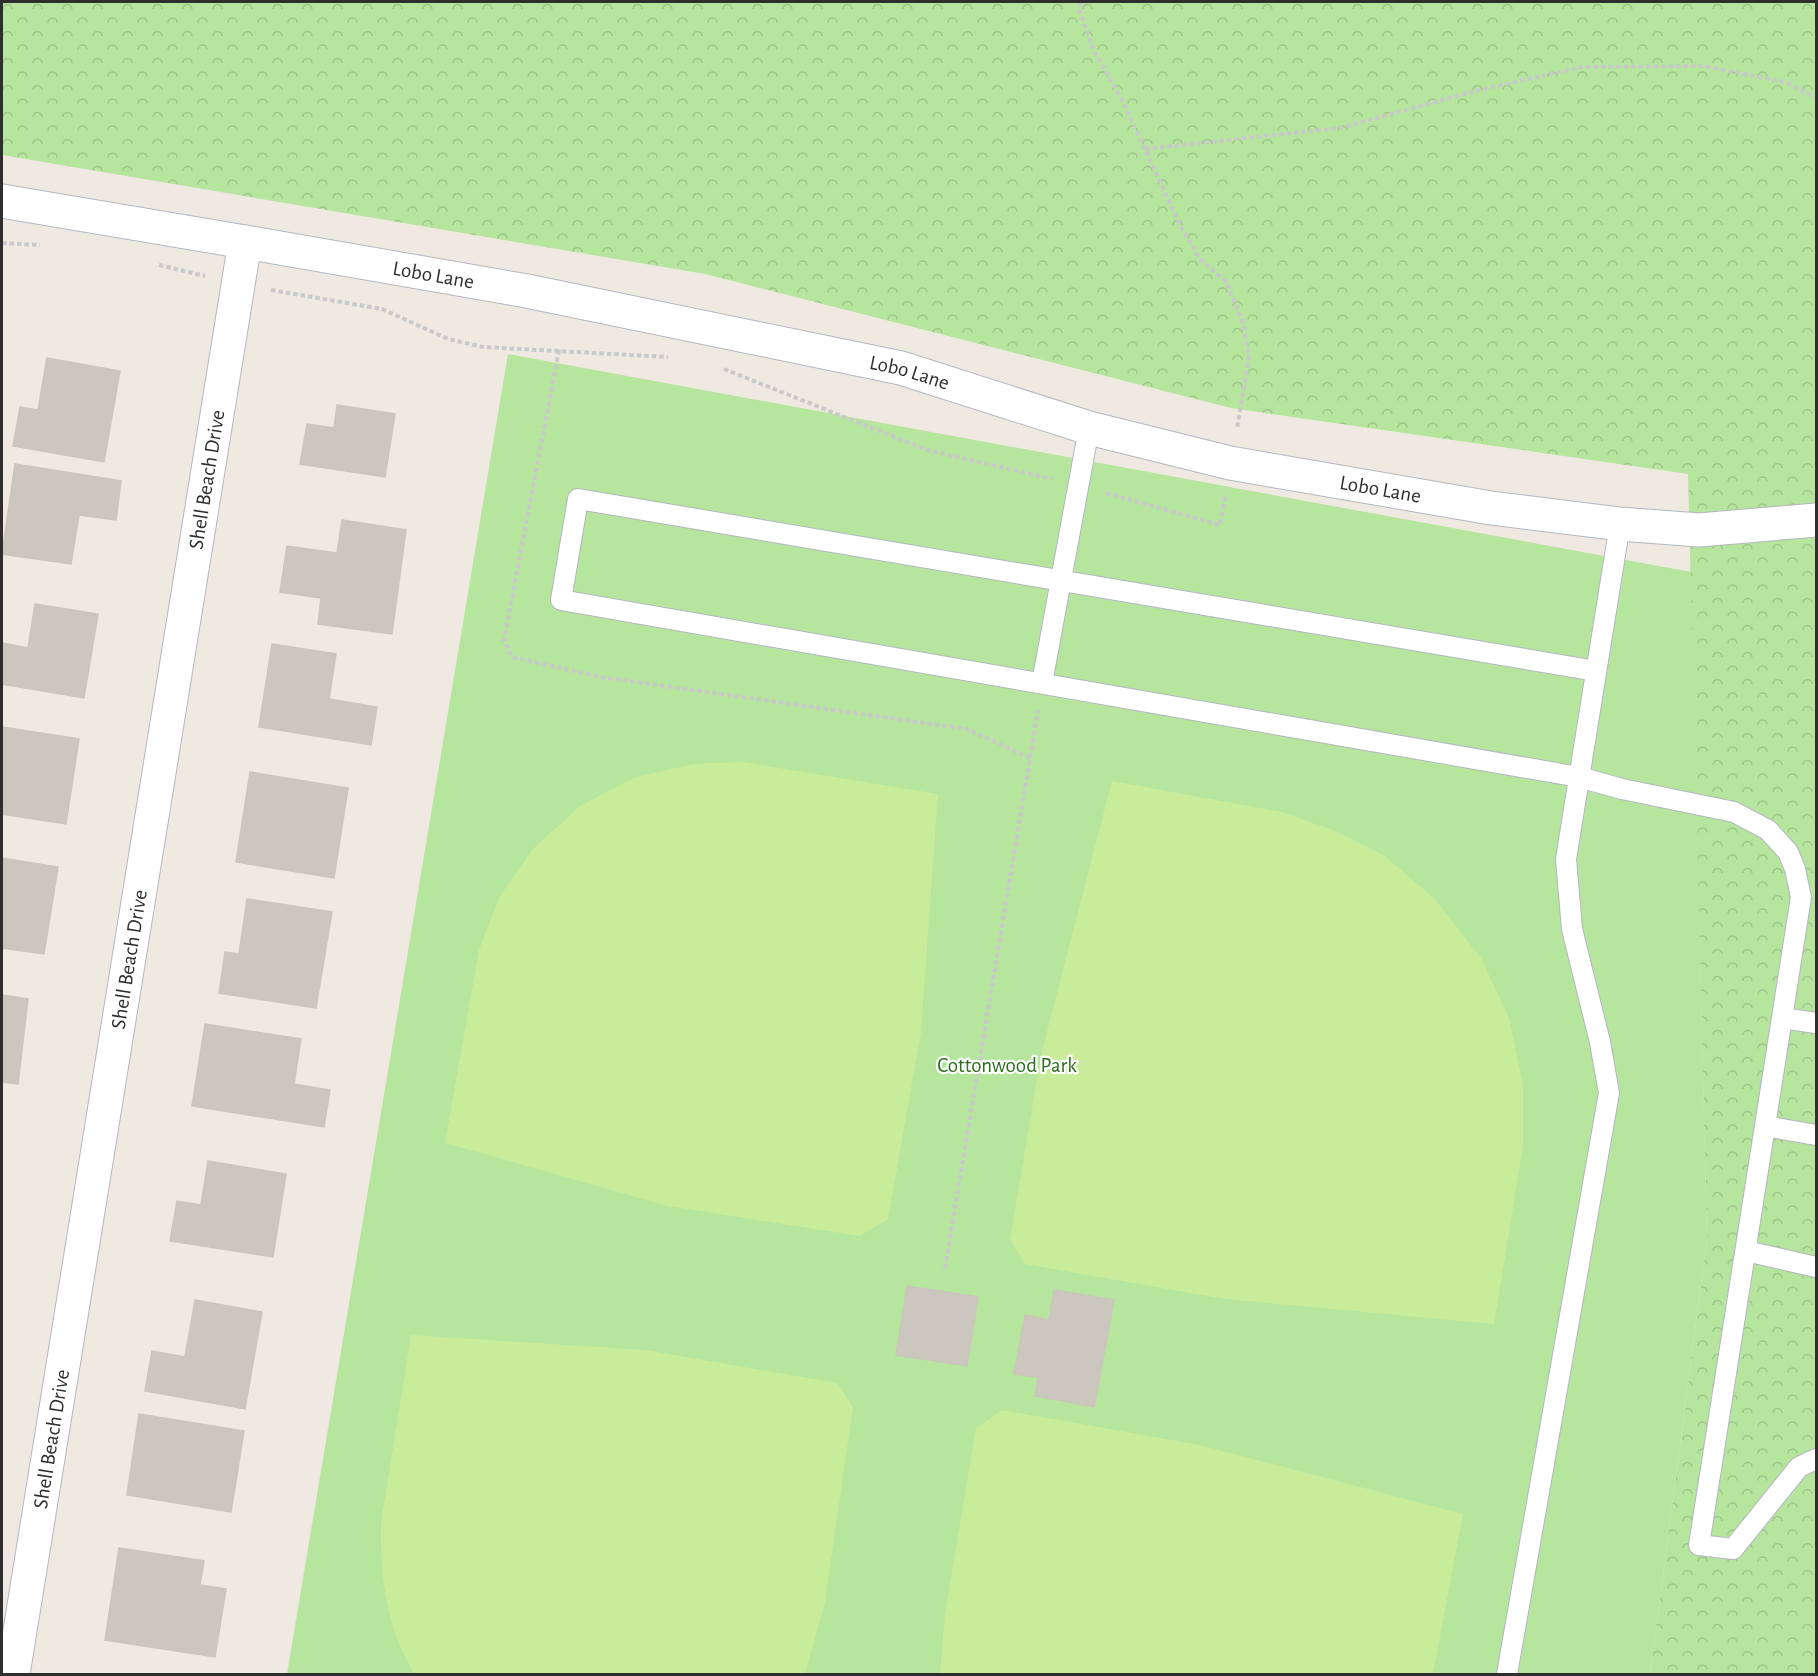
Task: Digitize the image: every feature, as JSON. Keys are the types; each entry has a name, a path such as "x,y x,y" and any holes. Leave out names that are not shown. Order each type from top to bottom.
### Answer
{"street":[{"name":"Lobo Lane","path":"2,201 527,291 901,368 1089,428 1230,464 1491,508 1620,524 1699,530 1816,520"},
{"name":"Shell Beach Drive","path":"13,1674 245,242"}],"lane":[{"path":"1042,683 1089,428"},
{"path":"1596,671 578,499 561,600 1579,777 1633,792 1734,812 1768,830 1788,852 1795,869 1801,897 1699,1545 1733,1549 1799,1467 1816,1459"},
{"path":"1507,1674 1608,1093 1600,1042 1572,929 1566,859 1620,524"},
{"path":"1782,1018 1816,1023"},
{"path":"1765,1126 1816,1135"},
{"path":"1746,1251 1816,1267"}],"path":[{"path":"722,368 927,450 1079,486 1220,525 1249,356 1243,323 1226,282 1200,259 1180,228 1145,149 1094,51 1080,11 1081,2"},
{"path":"1145,149 1340,128 1479,90 1582,67 1703,66 1785,82 1816,98"},
{"path":"2,243 45,245"},
{"path":"150,263 238,285 382,309 448,339 483,348 678,358"},
{"path":"945,1268 1042,683"}],"green space":[{"path":"2,2 1816,2 1816,1674 1650,1674 1707,1239 1688,474 1231,408 705,274 2,155"},
{"name":"Cottonwood Park","path":"508,354 1691,572 1707,1239 1650,1674 287,1674"},
{"path":"742,762 938,794 921,1032 888,1219 860,1236 668,1206 445,1143 479,950 500,896 534,848 580,806 633,778 693,764"},
{"path":"1112,781 1282,812 1338,832 1383,855 1434,898 1481,958 1509,1018 1523,1085 1523,1146 1494,1324 1225,1299 1025,1264 1010,1240 1041,1055"},
{"path":"411,1335 646,1350 837,1383 853,1407 825,1602 805,1674 415,1674 397,1639 391,1620 384,1582 381,1543 381,1523"},
{"path":"1002,1410 1200,1445 1463,1514 1433,1674 940,1674 945,1614 976,1428"}],"building":[{"path":"47,358 120,371 104,462 13,446 20,407 38,410"},
{"path":"337,405 395,414 385,477 300,464 307,424 334,428"},
{"path":"15,464 121,481 116,520 79,515 71,564 2,554"},
{"path":"342,520 406,530 392,634 318,624 321,598 280,592 287,546 337,553"},
{"path":"35,604 98,614 84,698 2,684 2,643 28,648"},
{"path":"272,644 336,654 329,699 377,707 371,745 259,727"},
{"path":"2,727 79,739 66,824 2,814"},
{"path":"250,772 348,788 334,878 236,862"},
{"path":"2,858 58,867 44,954 2,948"},
{"path":"247,899 332,912 316,1008 219,993 225,952 239,954"},
{"path":"2,995 28,999 18,1084 2,1082"},
{"path":"205,1024 301,1039 294,1084 330,1090 324,1127 192,1106"},
{"path":"208,1161 286,1174 273,1257 170,1241 177,1201 201,1205"},
{"path":"907,1286 978,1297 967,1366 896,1355"},
{"path":"1054,1290 1114,1300 1094,1407 1035,1396 1038,1377 1014,1374 1025,1315 1049,1320"},
{"path":"195,1300 262,1312 245,1409 145,1391 152,1351 185,1357"},
{"path":"139,1414 244,1431 231,1512 127,1495"},
{"path":"119,1548 204,1561 200,1585 226,1589 215,1657 105,1640"}]}
